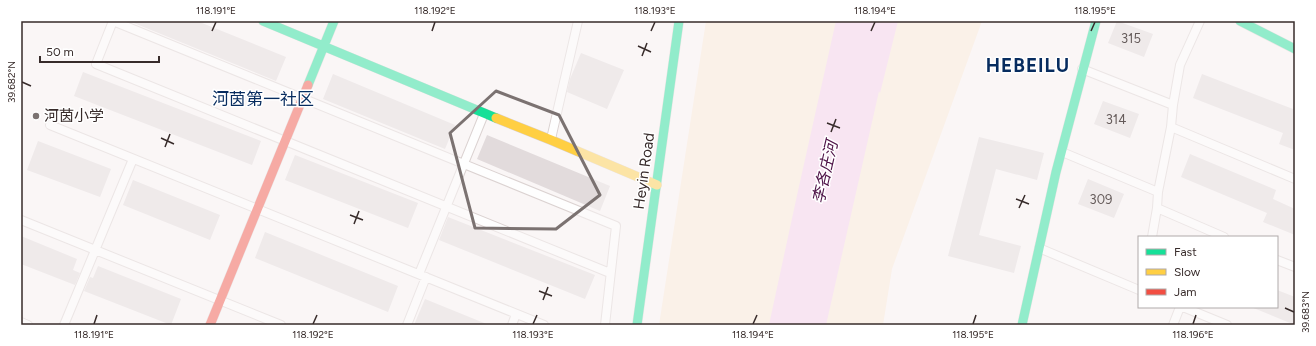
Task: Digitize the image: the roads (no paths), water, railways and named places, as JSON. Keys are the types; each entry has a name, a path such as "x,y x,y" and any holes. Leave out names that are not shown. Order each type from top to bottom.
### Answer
{"street":[{"path":"263,21 657,185"},
{"path":"210,325 334,21"},
{"name":"Heyin Road","path":"637,325 679,21"},
{"path":"1022,325 1038,248 1061,152 1096,21"},
{"path":"1242,21 1295,49"}],"lane":[{"path":"604,325 616,226 113,21 96,64 610,273"},
{"path":"551,140 578,21"},
{"path":"1152,236 1158,192 1171,127 1180,65 1200,21"},
{"path":"1082,69 1173,105"},
{"path":"407,325 446,206 485,114"},
{"path":"50,125 544,325"},
{"path":"1171,127 1295,179"},
{"path":"1061,152 1158,192"},
{"path":"64,325 133,159"},
{"path":"1157,208 1222,236"},
{"path":"21,220 281,325"},
{"path":"1038,248 1138,290"},
{"path":"1278,260 1295,267"},
{"path":"1172,325 1180,308"},
{"path":"1184,308 1227,325"},
{"path":"512,325 516,314"},
{"path":"21,322 28,325"}],"water":[{"name":"李各庄河","path":"836,21 898,21 880,93 879,91 826,325 769,325 798,191"}],"place":[{"name":"河茵小学","path":"36,116"}],"district":[{"name":"HEBEILU","path":"1028,65"},
{"name":"河茵第一社区","path":"263,99"}]}
